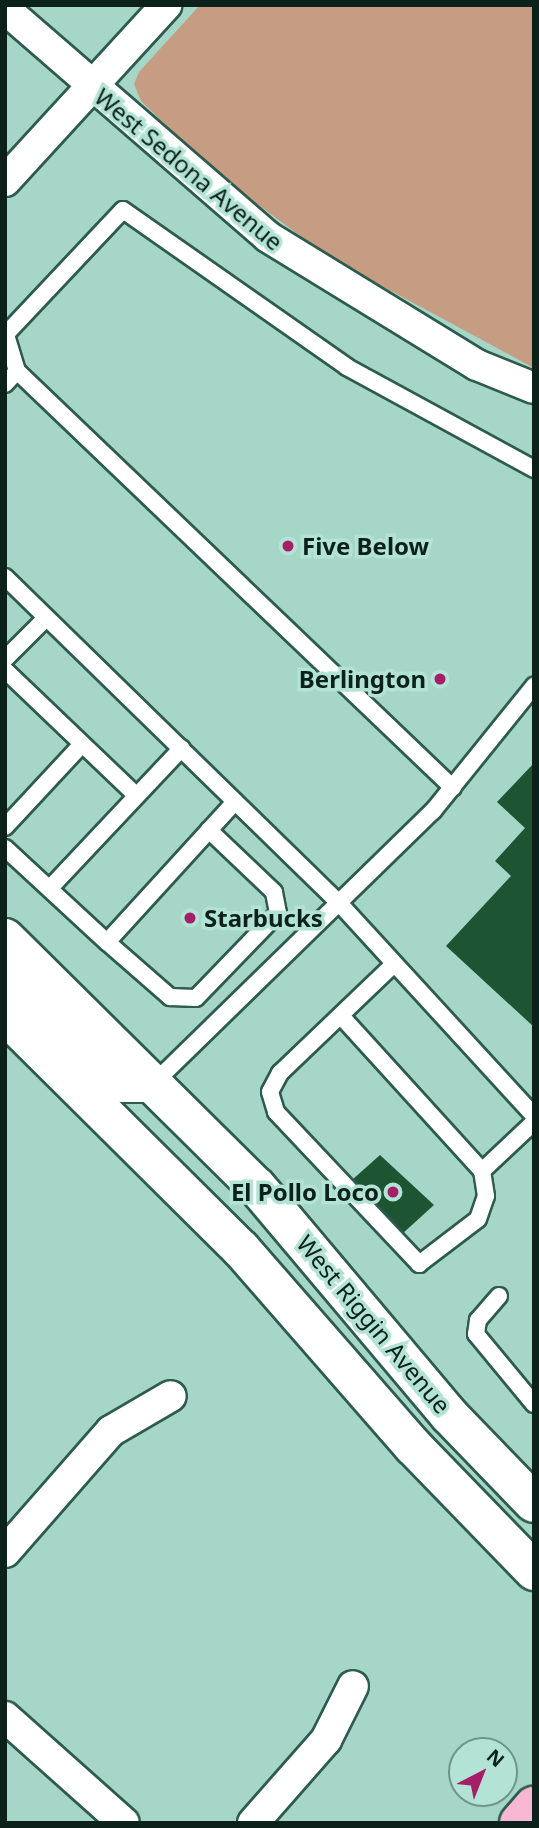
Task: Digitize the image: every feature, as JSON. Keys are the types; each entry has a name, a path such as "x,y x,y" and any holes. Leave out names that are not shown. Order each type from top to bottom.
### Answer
{"main road":[{"name":"West Riggin Avenue","path":"5,938 154,1083 294,1227 430,1394 534,1503"},
{"path":"5,981 103,1073 122,1083 154,1083"},
{"name":"West Riggin Avenue","path":"5,1015 208,1215 412,1446 534,1571"},
{"path":"519,1823 534,1806"}],"street":[{"path":"5,181 166,5"},
{"name":"West Sedona Avenue","path":"5,9 214,196 327,279 477,365 534,388"},
{"path":"5,1552 111,1432 171,1396"},
{"path":"253,1823 326,1740 353,1686"},
{"path":"5,1717 124,1823"}],"lane":[{"path":"453,788 17,371 6,334 123,210 347,367 534,469"},
{"path":"5,383 17,371"},
{"path":"5,577 340,904 534,1116"},
{"path":"5,659 46,618"},
{"path":"5,670 136,796"},
{"path":"154,1083 340,904 453,788 534,686"},
{"path":"5,827 82,744"},
{"path":"50,888 182,748"},
{"path":"107,942 236,802"},
{"path":"5,848 170,997 196,998 278,913 274,892 209,830"},
{"path":"342,1017 482,1171 486,1196 478,1219 430,1261 408,1258 276,1112 270,1092 280,1073 342,1017 394,964"},
{"path":"482,1171 534,1122"},
{"path":"499,1296 478,1320 476,1334 534,1404"}],"shaded area":[{"path":"200,5 534,5 534,368 330,258 218,175 141,101 134,84 139,72"}],"building":[{"path":"534,763 534,1027 446,946 511,876 495,861 525,828 497,802"},
{"name":"El Pollo Loco","path":"380,1155 434,1205 402,1234 352,1180"}],"place":[{"name":"Five Below","path":"288,546"},
{"name":"Berlington","path":"440,679"},
{"name":"Starbucks","path":"190,918"},
{"name":"El Pollo Loco","path":"393,1192"}]}
